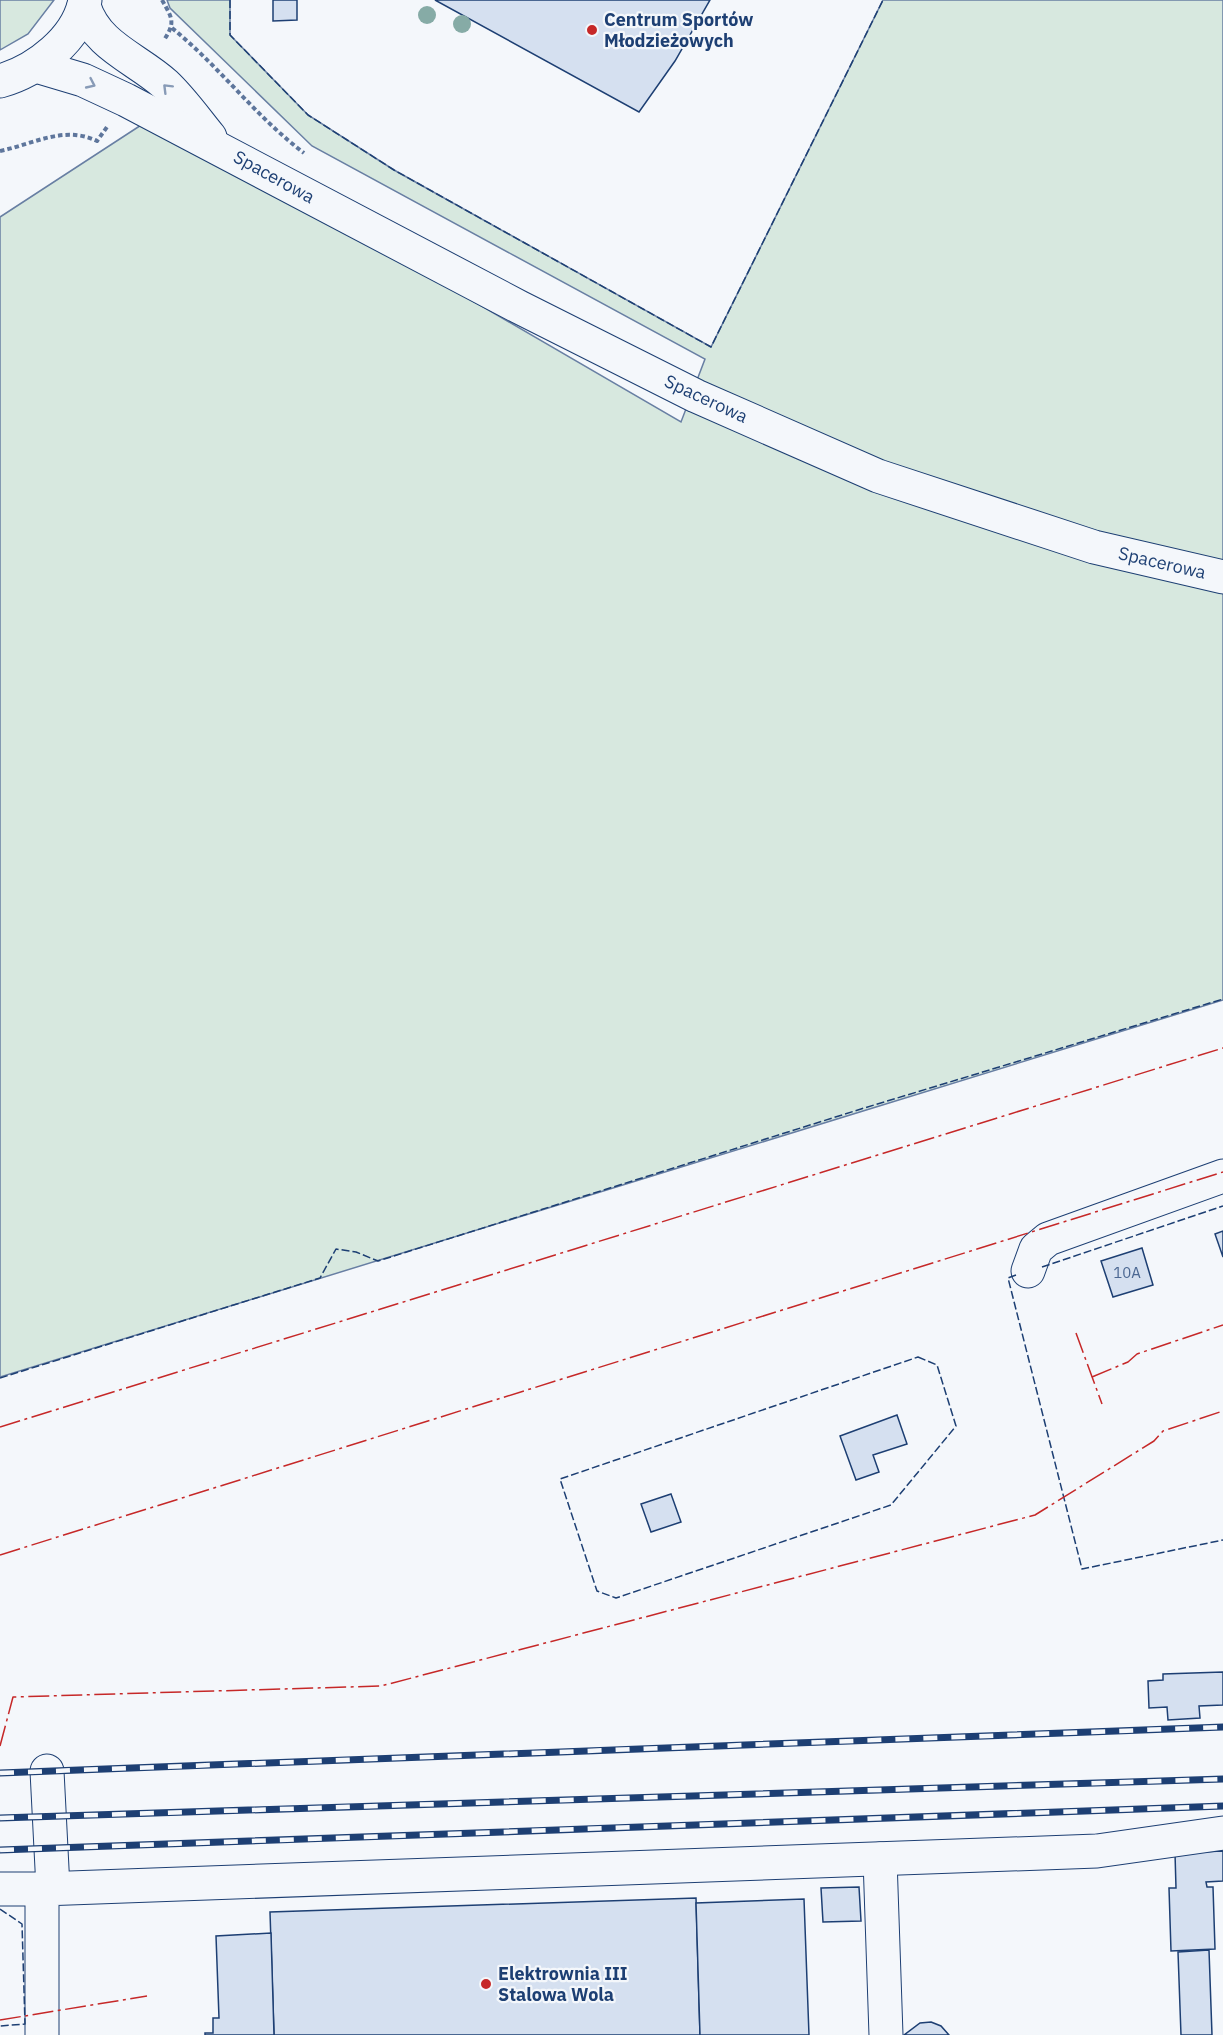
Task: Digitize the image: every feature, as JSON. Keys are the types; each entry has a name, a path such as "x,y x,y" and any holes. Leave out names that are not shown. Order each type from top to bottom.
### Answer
{"street":[{"path":"0,81 36,66 56,51 85,3"},
{"name":"Spacerowa","path":"85,3 96,30 109,44 165,85 219,147"},
{"name":"Spacerowa","path":"36,66 83,80 219,147 592,344 696,396 878,476 1094,547 1223,577"},
{"path":"1028,1271 1036,1249 1048,1239 1223,1176"},
{"path":"42,2035 47,1889 47,1771"},
{"path":"0,1889 1097,1851 1223,1833"},
{"path":"879,1859 886,2035"}],"path":[{"path":"172,28 226,76 286,140 313,159"}],"shaded area":[{"path":"0,0 54,0 28,34 0,50"},
{"path":"167,0 230,0 230,35 308,115 394,170 711,347 883,0 1223,0 1223,1000 0,1377 0,217 155,116 681,422 705,359 312,146 170,8"}],"building":[{"path":"273,0 297,0 297,20 273,21"},
{"name":"Centrum Sportów Młodzieżowych","path":"435,0 710,0 675,61 639,112"},
{"path":"1223,1231 1223,1257 1215,1234"},
{"path":"1142,1248 1153,1285 1113,1297 1101,1261"},
{"path":"897,1415 907,1444 873,1455 879,1472 856,1480 840,1436"},
{"path":"671,1494 681,1522 651,1532 641,1504"},
{"path":"1223,1672 1223,1705 1199,1706 1200,1718 1168,1720 1167,1707 1149,1708 1148,1681 1163,1680 1163,1674"},
{"path":"1223,1851 1223,1881 1206,1882 1207,1887 1213,1887 1215,1949 1171,1951 1169,1888 1176,1888 1175,1853"},
{"path":"859,1887 861,1921 823,1922 821,1888"},
{"name":"Elektrownia III Stalowa Wola","path":"696,1898 700,2035 274,2035 270,1912"},
{"path":"804,1899 809,2035 700,2035 696,1903"},
{"path":"271,1933 274,2035 205,2035 205,2033 213,2033 213,2018 219,2018 216,1936"},
{"path":"1209,1950 1212,2035 1181,2035 1178,1952"},
{"path":"931,2022 941,2026 949,2035 904,2035 920,2023"}],"railway":[{"path":"0,1773 1223,1727"},
{"path":"0,1818 1223,1779"},
{"path":"0,1850 1223,1806"}],"fence":[{"path":"230,0 230,35 308,115 394,170 711,347 883,0"},
{"path":"0,1378 320,1278 336,1249 356,1252 378,1261 861,1109 1223,999"},
{"path":"1042,1267 1223,1206"},
{"path":"1016,1275 1008,1278 1082,1569 1223,1540"},
{"path":"918,1357 937,1365 956,1426 891,1505 616,1598 597,1591 560,1479 918,1357"},
{"path":"0,1909 22,1924 25,2024 0,2026"}],"power":[{"path":"0,1427 1223,1048"},
{"path":"0,1555 1223,1172"},
{"path":"1092,1377 1128,1362 1137,1354 1223,1325"},
{"path":"1076,1333 1102,1404"},
{"path":"0,1746 13,1697 381,1686 1035,1515 1154,1441 1163,1431 1223,1411"},
{"path":"0,2020 147,1996"}],"place":[{"name":"Centrum Sportów Młodzieżowych","path":"592,30"},
{"name":"Elektrownia III Stalowa Wola","path":"486,1984"}]}
